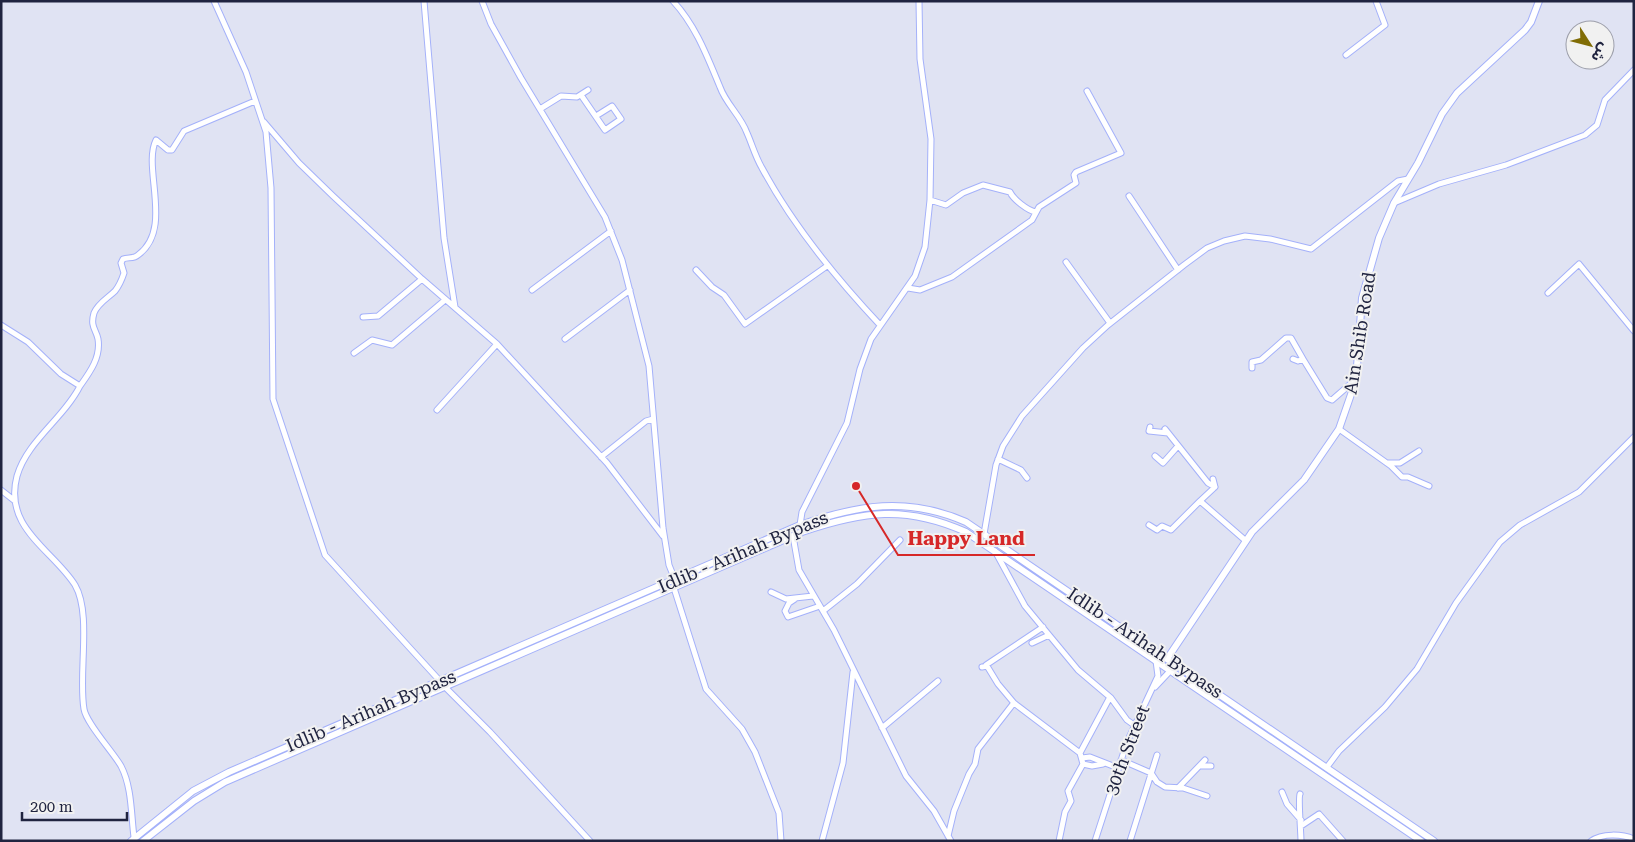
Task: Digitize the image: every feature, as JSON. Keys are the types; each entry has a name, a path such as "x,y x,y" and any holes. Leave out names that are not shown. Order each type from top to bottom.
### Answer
{"main road":[{"name":"Ain Shib Road","path":"1167,659 1246,541 1304,480 1339,429 1356,380 1362,298 1376,247 1394,203 1442,114 1474,76 1525,30 1531,22 1538,1"},
{"name":"Idlib - Arihah Bypass","path":"143,841 194,801 225,782 445,687 460,677 800,525 838,512 868,506 920,506 943,512 966,522 984,534 1137,642 1156,660 1421,841"},
{"name":"Idlib - Arihah Bypass","path":"132,839 194,791 228,772 440,681 460,677 793,536 838,520 884,513 941,521 966,532 1137,642 1167,659 1327,766 1434,841"},
{"path":"734,554 736,561"}],"street":[{"path":"224,1 216,4 246,72 266,132 271,188 273,399 280,425 325,555 440,681"},
{"path":"424,1 444,238 455,307"},
{"path":"482,1 495,31 605,217 611,231 630,290 649,366 664,539 669,565 675,580"},
{"path":"673,1 685,15 698,37 716,73 720,89 747,132 762,169 809,242 840,282 880,325"},
{"path":"800,525 802,512 847,423 860,369 871,339 908,288 922,258 930,200 931,139 920,59 919,1"},
{"path":"1346,55 1385,26 1376,1"},
{"path":"1394,203 1439,184 1506,165 1585,134 1597,125 1605,100 1634,70"},
{"path":"540,109 561,96 573,98 588,90"},
{"path":"908,288 920,290 952,277 1032,220 1042,204 1076,183 1074,175 1076,172 1121,153 1087,91"},
{"path":"581,95 605,130 621,119 612,106 596,116"},
{"path":"132,839 128,784 122,767 84,712 82,688 84,622 75,585 28,532 15,501 17,476 30,451 80,386 98,355 98,338 92,328 94,314 99,305 117,289 124,273 121,263 124,259 138,255 149,242 158,208 153,158 153,146 156,140 168,150 172,150 184,131 255,101"},
{"path":"261,119 298,163 422,279 497,344 601,457 664,539"},
{"path":"984,534 998,459 1003,446 1022,416 1083,348 1110,323 1208,248 1224,241 1245,236 1270,239 1312,249 1398,181 1408,179"},
{"path":"930,200 946,205 970,190 987,185 1010,192 1014,199 1032,212 1036,212"},
{"path":"1128,196 1178,270"},
{"path":"532,290 611,231"},
{"path":"1066,262 1110,323"},
{"path":"1548,293 1579,264 1634,331"},
{"path":"696,270 712,287 724,295 745,324 828,266"},
{"path":"363,317 378,316 422,279"},
{"path":"565,340 630,290"},
{"path":"354,353 372,340 392,345 446,300"},
{"path":"1,325 28,342 61,374 80,386"},
{"path":"1252,368 1252,362 1261,360 1286,338 1291,338 1327,398 1332,400 1356,380"},
{"path":"437,410 497,344"},
{"path":"1293,358 1298,361 1303,359"},
{"path":"601,457 646,421 653,419"},
{"path":"1150,428 1149,430 1166,431 1215,487"},
{"path":"1339,429 1402,477 1408,477 1429,486"},
{"path":"1327,766 1339,751 1385,707 1417,669 1456,603 1500,542 1520,525 1579,492 1634,437"},
{"path":"1155,456 1163,463 1178,446"},
{"path":"1386,463 1400,463 1419,451"},
{"path":"998,459 1021,470 1027,478"},
{"path":"1214,479 1215,487"},
{"path":"1149,525 1157,530 1162,526 1171,530 1215,487"},
{"path":"1,490 15,501"},
{"path":"1200,501 1246,541"},
{"path":"793,536 799,570 822,609 906,776 934,811 950,838"},
{"path":"795,599 789,603 785,611 788,618 822,609 863,579 900,540"},
{"path":"995,551 1017,593 1043,627 1078,670 1110,697 1127,720 1134,725"},
{"path":"674,588 706,690 742,729 755,752 779,813 782,841"},
{"path":"771,592 786,599 813,596"},
{"path":"1043,627 984,666 1014,703 1092,766 1103,764"},
{"path":"1032,643 1050,635"},
{"name":"30th Street","path":"1095,841 1134,725 1158,676 1156,660"},
{"path":"1147,698 1171,670"},
{"path":"822,841 843,763 853,671"},
{"path":"882,728 938,681"},
{"path":"445,687 490,732 590,841"},
{"path":"1059,841 1065,812 1071,801 1068,791 1110,697"},
{"path":"950,838 954,810 968,774 975,764 978,749 1014,703"},
{"path":"1130,841 1157,755"},
{"path":"1082,758 1095,758 1103,764 1118,768"},
{"path":"1121,760 1151,772 1157,782 1165,787 1178,788 1207,796"},
{"path":"1178,788 1205,760"},
{"path":"1201,766 1211,766"},
{"path":"1282,792 1287,804 1301,824"},
{"path":"1300,794 1298,801 1301,841"},
{"path":"1301,824 1319,814 1343,841"},
{"path":"1591,841 1601,836 1625,836 1634,839"}],"place":[{"name":"Happy Land","path":"856,486"}]}
